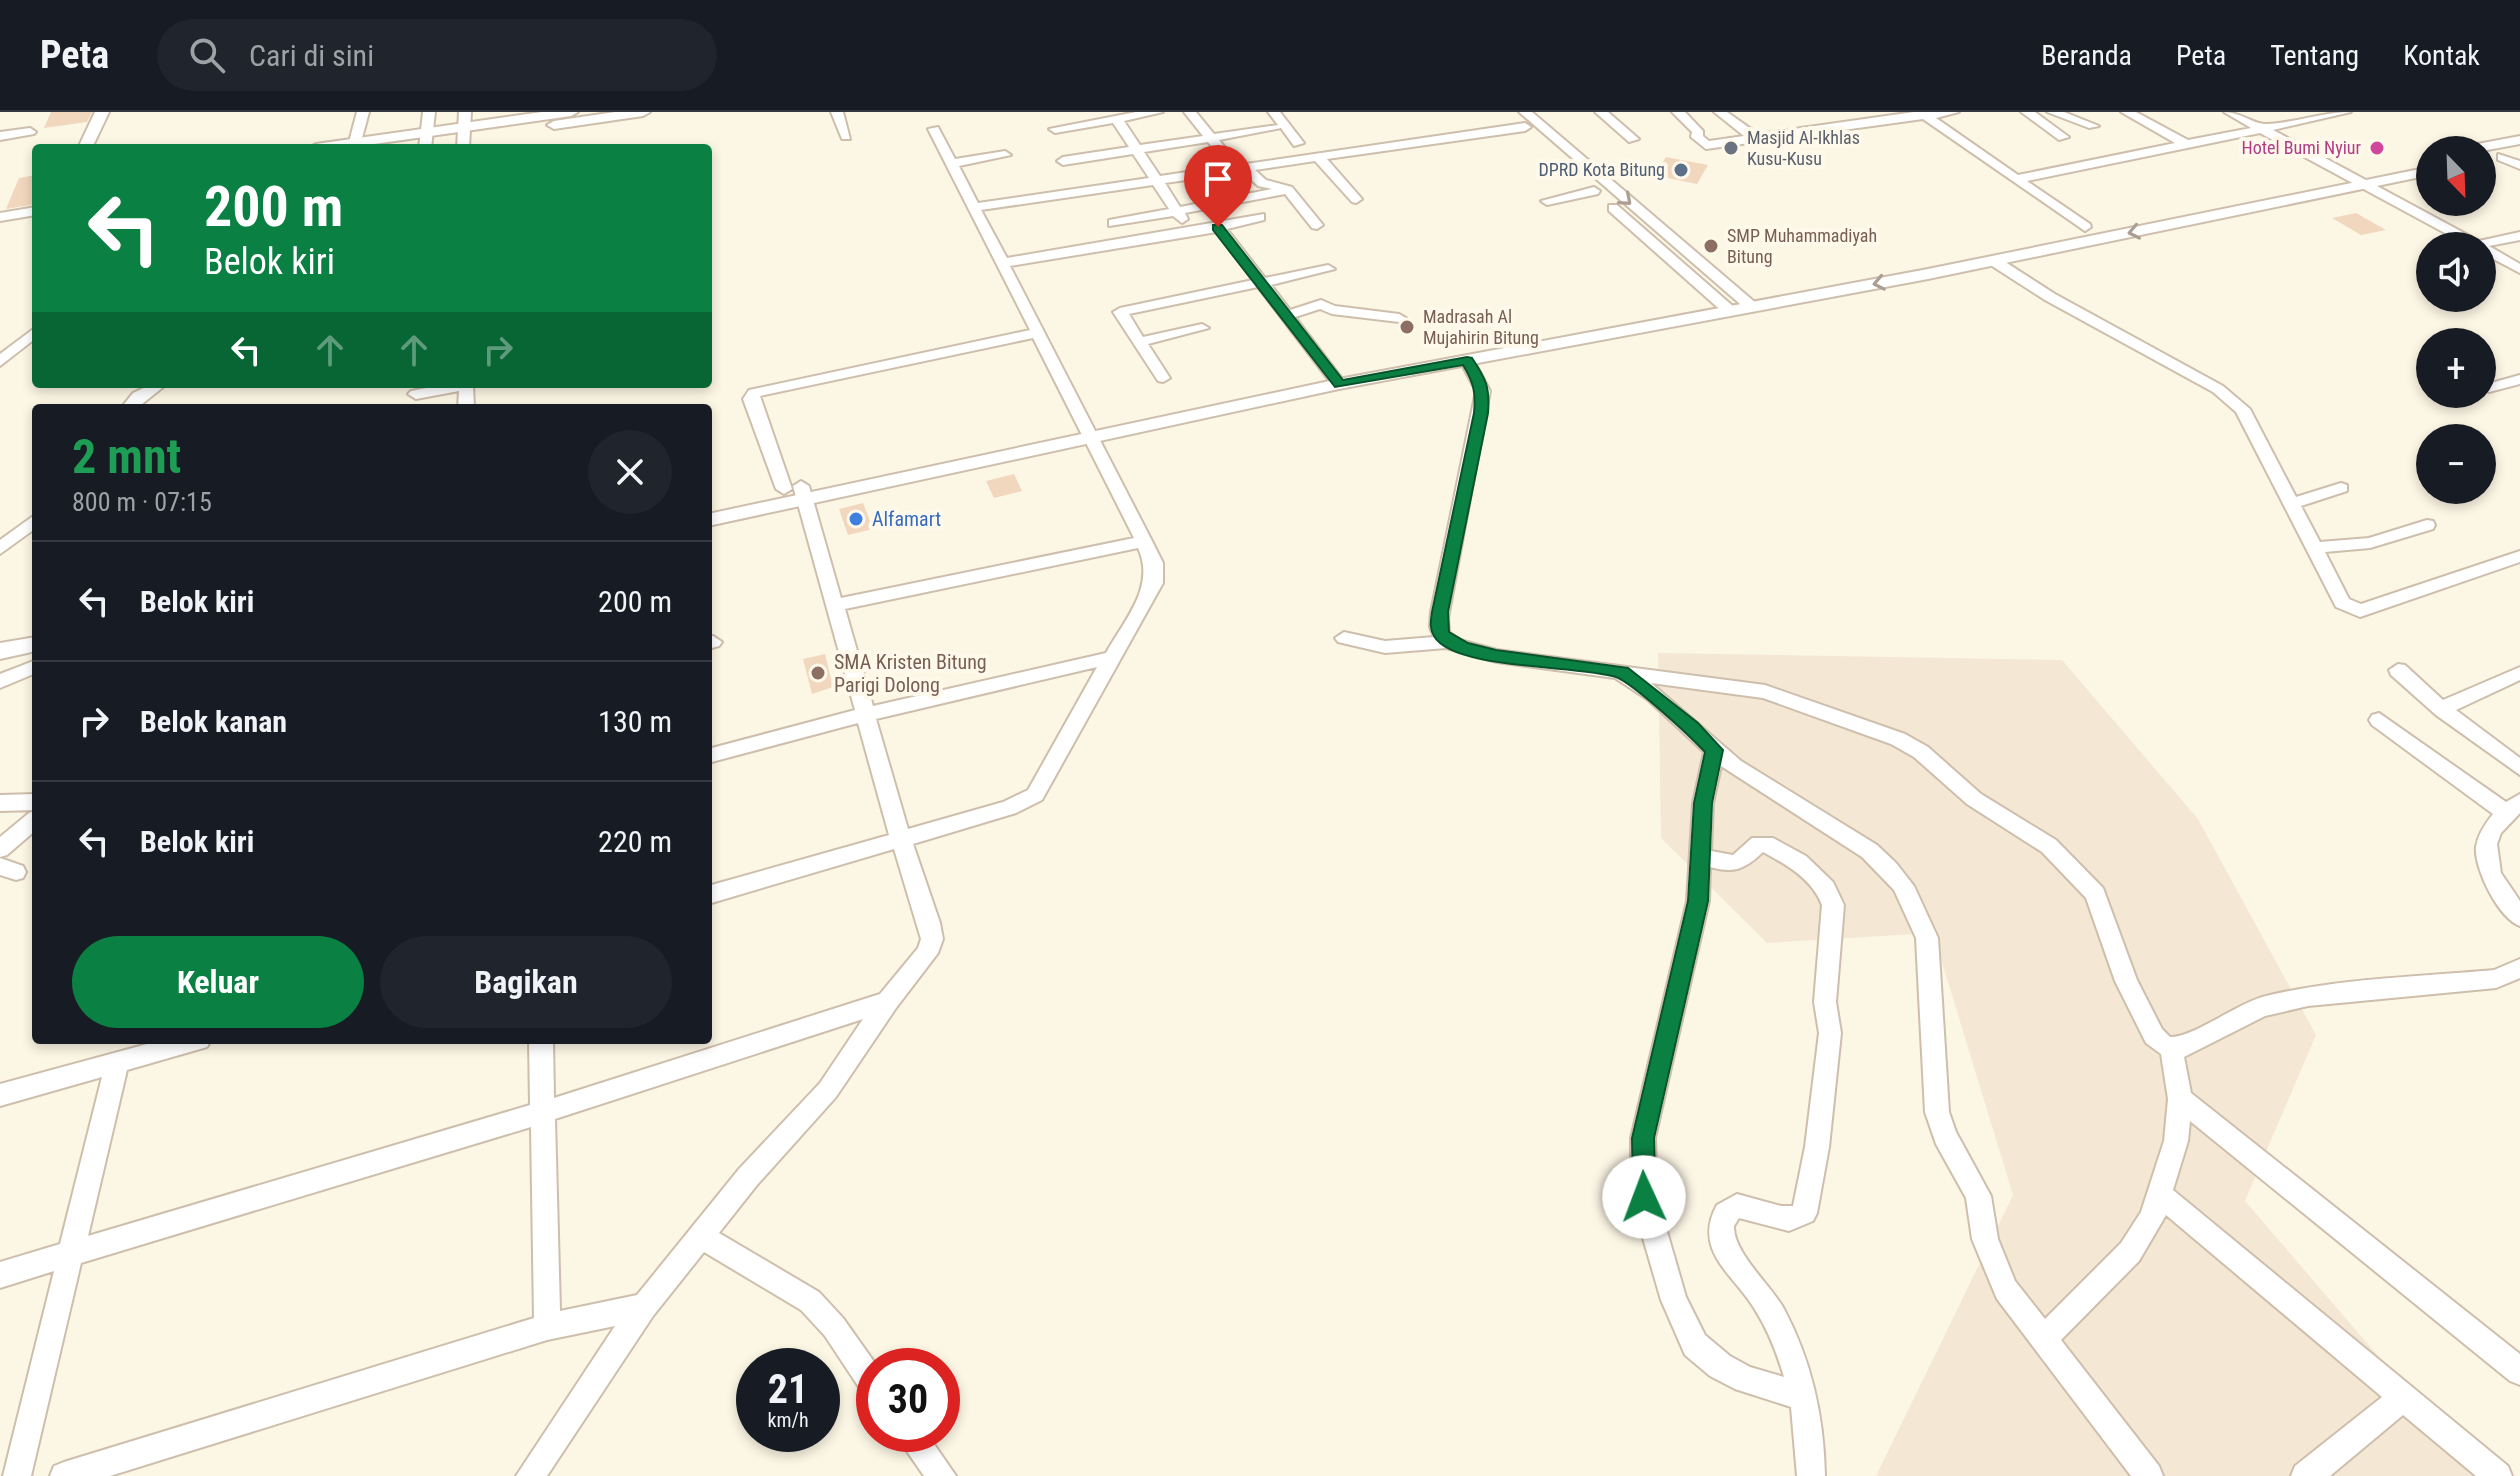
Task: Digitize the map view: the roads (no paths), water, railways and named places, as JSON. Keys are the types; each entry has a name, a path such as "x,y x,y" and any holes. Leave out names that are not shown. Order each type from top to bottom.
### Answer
{"street":[{"path":"87,144 102,112"},
{"path":"355,142 363,112"},
{"path":"426,141 429,112"},
{"path":"342,144 426,141 571,112"},
{"path":"464,131 643,112"},
{"path":"837,112 846,136"},
{"path":"1055,129 1157,112"},
{"path":"1190,112 1240,167 1262,183 1288,190 1317,225"},
{"path":"1274,112 1298,143"},
{"path":"1508,112 1723,305"},
{"path":"1525,112 1746,301"},
{"path":"1601,112 1633,139"},
{"path":"1678,112 1694,126 1699,133 1695,135 1706,145 1953,112"},
{"path":"1720,112 1756,138"},
{"path":"2027,112 2063,137"},
{"path":"2053,112 2093,126"},
{"path":"2127,112 2184,143"},
{"path":"2230,112 2453,232"},
{"path":"2017,179 2345,112"},
{"path":"1923,114 2085,227"},
{"path":"1124,116 1138,149 1188,229"},
{"path":"1114,223 1176,211 1220,186 1240,167 1525,127"},
{"path":"1063,161 1275,128"},
{"path":"712,894 1009,808 1035,795 1111,658 1151,594 1154,563 1144,541 934,129"},
{"path":"0,136 30,132"},
{"path":"2496,149 2520,140"},
{"path":"2496,153 2520,153"},
{"path":"952,163 1005,155"},
{"path":"2496,157 2520,165"},
{"path":"1319,158 1356,199"},
{"path":"1746,301 2085,227 2416,160"},
{"path":"1569,169 1585,166"},
{"path":"712,504 797,491 1335,380 1723,305 1994,261 2416,174"},
{"path":"973,207 1158,179 1288,190"},
{"path":"1547,201 1594,191"},
{"path":"0,217 32,212"},
{"path":"1002,263 1218,227 1259,217"},
{"path":"1636,227 1653,224"},
{"path":"1218,227 1335,380"},
{"path":"2496,242 2520,236"},
{"path":"2496,256 2520,269"},
{"path":"1994,261 2050,297 2218,389 2242,409 2342,603 2360,611 2520,556"},
{"path":"1163,378 1120,312 1328,269"},
{"path":"1286,316 1321,304 1332,310 1399,318"},
{"path":"1335,380 1467,361 1723,305"},
{"path":"1139,342 1202,328"},
{"path":"530,1476 644,1307 748,1177 828,1090 888,1001 913,974 932,939 901,840 836,605 797,491 751,399 754,393 1037,333"},
{"path":"0,362 32,334"},
{"path":"1448,642 1439,628 1440,612 1483,391 1467,361"},
{"path":"2496,386 2520,379"},
{"path":"132,404 140,392 157,388"},
{"path":"416,395 448,388"},
{"path":"2293,503 2341,488"},
{"path":"712,519 797,491"},
{"path":"0,549 32,522"},
{"path":"2315,548 2370,543 2427,525"},
{"path":"836,605 1144,541"},
{"path":"1344,638 1385,647 1448,642 1496,655 1703,681 1784,696 1885,733 1921,752 1974,799 2049,846 2086,882 2095,894 2126,981 2154,1036 2163,1045 2186,1047 2225,1023 2277,1003 2308,996 2496,979 2520,968"},
{"path":"0,651 32,645"},
{"path":"712,755 867,714 1111,658"},
{"path":"0,681 32,668"},
{"path":"2398,670 2443,710 2520,768"},
{"path":"1622,672 1692,727 1714,750 1767,788 1853,839 1875,856 1904,887 1915,907 1929,947 1939,1123 1978,1196 1985,1239 2006,1290 2149,1476"},
{"path":"2443,710 2452,703 2520,673"},
{"path":"2379,720 2512,807 2490,841 2486,867 2494,884 2520,917"},
{"path":"1714,750 1703,803 1698,901 1643,1138 1644,1197 1674,1300 1695,1345 1720,1366 1745,1379 1804,1397"},
{"path":"0,803 32,802"},
{"path":"0,849 32,821"},
{"path":"1699,856 1727,864 1739,862 1759,844 1766,844 1799,862 1826,888 1833,905 1825,1002 1830,1033 1817,1147 1804,1213 1796,1219 1785,1220 1737,1206 1730,1208 1724,1216 1721,1236 1730,1255 1763,1297 1782,1333 1804,1397 1811,1439 1811,1476"},
{"path":"0,1275 543,1112 888,1001"},
{"path":"0,1095 185,1044"},
{"path":"541,1044 547,1327"},
{"path":"2043,1339 2144,1234 2161,1195 2176,1141 2180,1099 2171,1047"},
{"path":"17,1476 117,1063"},
{"path":"2180,1099 2520,1371"},
{"path":"2161,1195 2498,1476"},
{"path":"700,1236 810,1301 834,1327 856,1359"},
{"path":"64,1476 547,1327 644,1307"},
{"path":"2305,1476 2330,1459 2403,1397"},
{"path":"923,1452 942,1476"}],"place":[{"name":"Masjid Al-Ikhlas Kusu-Kusu","path":"1731,148"},
{"name":"Hotel Bumi Nyiur","path":"2377,148"},
{"name":"DPRD Kota Bitung","path":"1681,170"},
{"name":"SMP Muhammadiyah Bitung","path":"1711,246"},
{"name":"Madrasah Al Mujahirin Bitung","path":"1407,327"},
{"name":"Alfamart","path":"856,519"},
{"name":"SMA Kristen Bitung Parigi Dolong","path":"818,673"}]}
